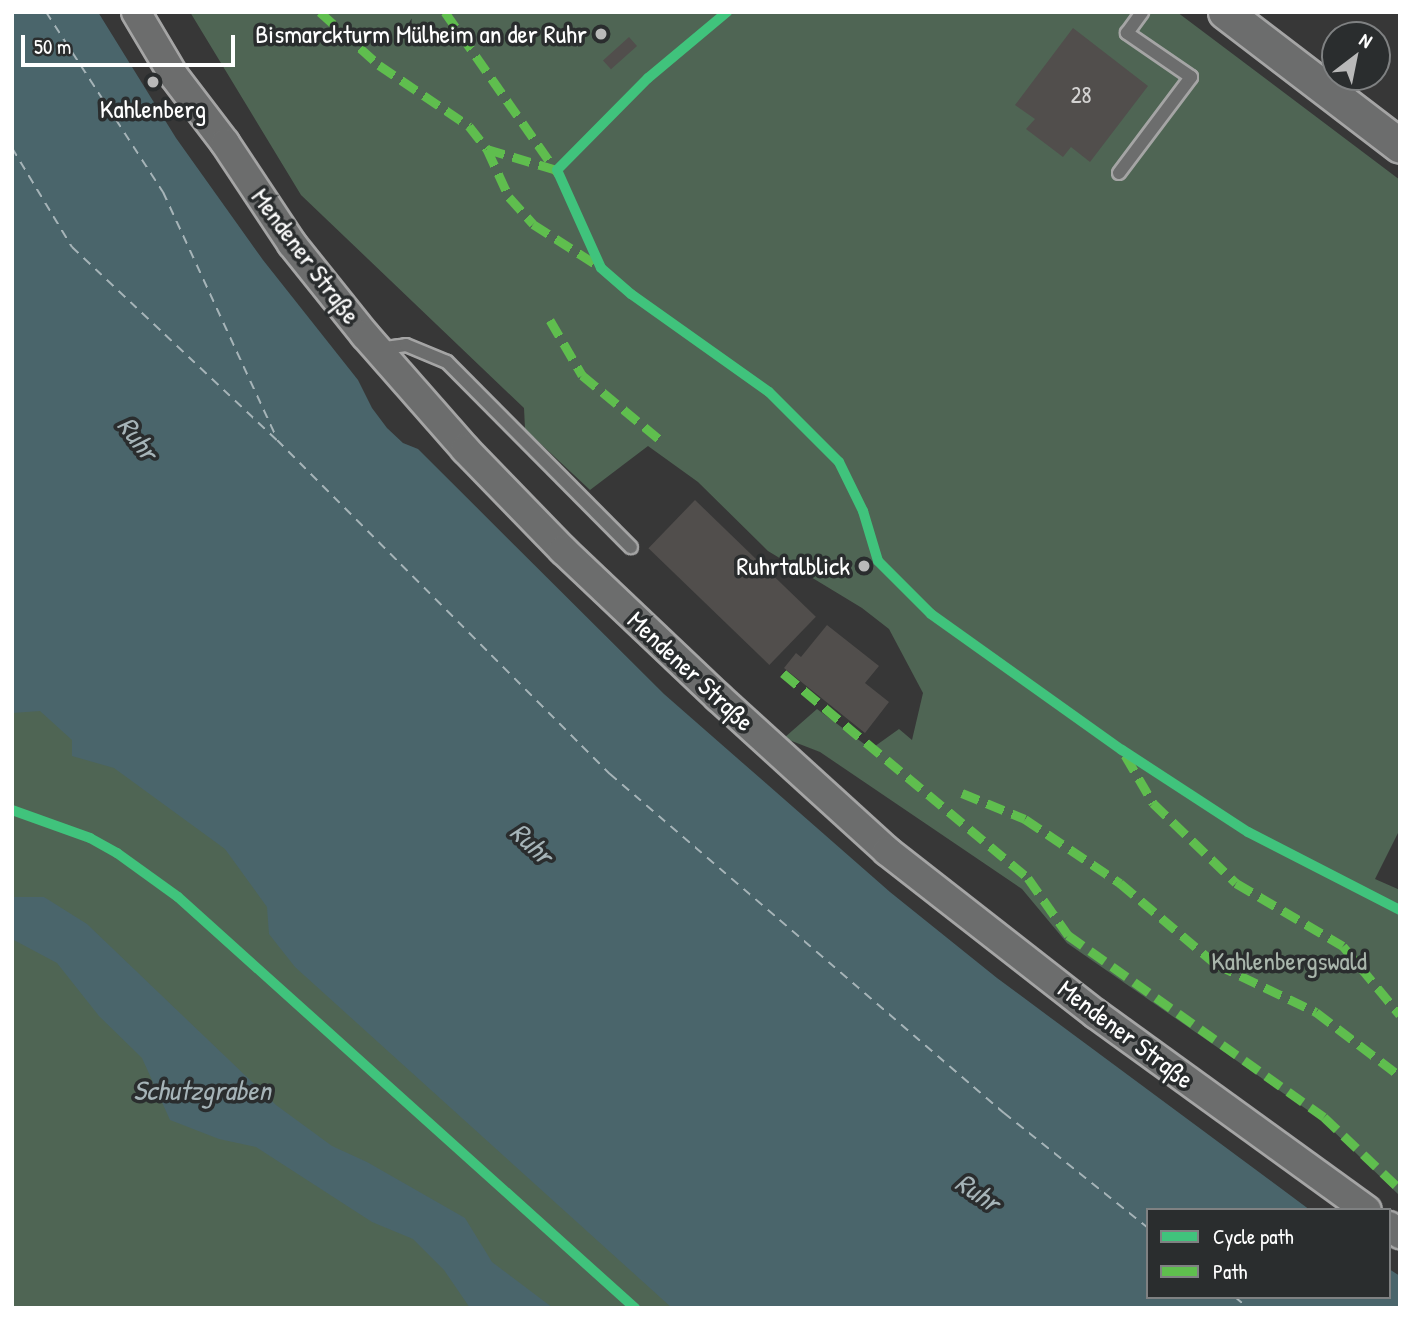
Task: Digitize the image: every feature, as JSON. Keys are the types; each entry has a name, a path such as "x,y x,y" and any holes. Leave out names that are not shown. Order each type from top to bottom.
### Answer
{"main road":[{"path":"1225,12 1400,146"}],"street":[{"name":"Mendener Straße","path":"136,12 174,76 225,143 292,244 465,449 563,550 718,697 887,851 1096,1014 1364,1208"}],"lane":[{"path":"1119,173 1191,78 1127,33 1142,12"},
{"path":"378,349 406,345 447,362 631,547"}],"green space":[{"name":"Kahlenbergswald","path":"190,12 1177,12 1400,180 1400,829 1375,879 1400,890 1400,1196 1322,1120 1067,943 1022,889 820,752 784,738 817,709 871,749 899,729 912,740 923,693 889,629 862,608 768,551 698,482 648,446 590,490 525,429 524,408 301,195"},
{"path":"12,314 968,1308 12,1308"}],"water":[{"name":"Ruhr","path":"12,12 98,12 176,138 263,260 358,380 372,408 387,428 403,443 418,449 664,694 890,892 997,978 1307,1208 1146,1208 1146,1299 1391,1299 1391,1270 1400,1276 1400,1308 672,1308 295,967 269,934 267,907 225,849 114,768 72,756 72,740 40,711 12,713"},
{"name":"Schutzgraben","path":"12,897 44,897 87,924 276,1105 332,1146 367,1162 465,1218 492,1262 553,1308 470,1308 444,1270 413,1239 372,1222 256,1147 219,1139 170,1120 142,1058 99,1016 57,963 12,939"}],"building":[{"path":"1073,28 1148,86 1090,162 1071,147 1063,157 1026,129 1035,119 1015,105"},
{"path":"629,37 637,46 611,69 603,60"},
{"path":"695,500 816,617 769,665 648,548"},
{"path":"827,625 879,666 865,683 889,702 865,733 784,668 796,653 801,657"}],"ferry route":[{"path":"46,12 163,192 277,439"},
{"path":"12,148 72,247 277,440 610,774 1004,1113 1146,1226"},
{"path":"1237,1299 1248,1308"}],"marked path":[{"path":"320,12 379,65 469,126 487,149 509,197 533,224 597,265"},
{"path":"445,12 559,175"},
{"path":"487,149 557,170"},
{"path":"550,320 582,375 659,439"},
{"path":"783,673 1028,878 1068,935 1324,1117 1400,1189"},
{"path":"1125,755 1153,803 1236,883 1343,946 1400,1015"},
{"path":"962,793 1025,819 1120,883 1216,964 1316,1012 1400,1076"}],"cycle path":[{"path":"727,12 648,78 557,170 601,268 631,294 769,392 839,462 863,511 878,561 931,614 1122,750 1248,832 1400,910"},
{"path":"12,810 90,838 117,853 178,897 635,1308"}],"place":[{"name":"Bismarckturm Mülheim an der Ruhr","path":"601,34"},
{"name":"Kahlenberg","path":"153,82"},
{"name":"Ruhrtalblick","path":"864,566"}]}
